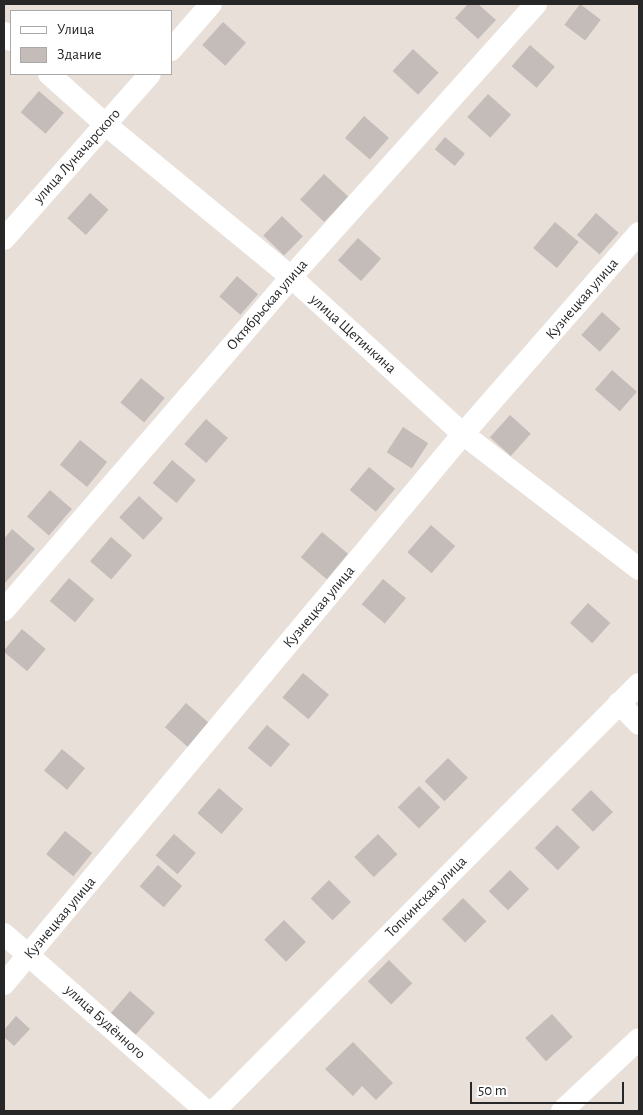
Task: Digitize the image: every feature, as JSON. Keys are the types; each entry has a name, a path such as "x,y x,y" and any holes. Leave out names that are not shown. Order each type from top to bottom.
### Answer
{"street":[{"path":"172,49 211,4"},
{"name":"Октябрьская улица","path":"4,610 291,277 536,4"},
{"name":"улица Щетинкина","path":"50,75 106,125 291,277 463,434 639,569"},
{"name":"улица Луначарского","path":"4,239 149,75"},
{"name":"Кузнецкая улица","path":"4,984 463,434 639,233"},
{"name":"Топкинская улица","path":"214,1111 639,684"},
{"path":"619,703 639,724"},
{"name":"улица Будённого","path":"4,934 206,1111"},
{"path":"562,1111 639,1039"}],"building":[{"path":"468,4 478,4 496,20 478,39 455,18"},
{"path":"580,4 601,20 585,40 564,25"},
{"path":"223,22 246,43 225,66 202,45"},
{"path":"530,45 555,67 537,88 512,66"},
{"path":"413,49 439,73 418,95 393,71"},
{"path":"39,91 64,113 46,134 21,112"},
{"path":"488,94 511,115 490,138 467,117"},
{"path":"364,116 389,138 370,160 345,138"},
{"path":"445,137 465,154 455,166 435,149"},
{"path":"324,174 348,197 324,222 300,200"},
{"path":"90,193 109,210 86,235 67,218"},
{"path":"596,213 619,233 600,255 577,235"},
{"path":"282,216 303,236 284,256 263,235"},
{"path":"555,222 579,242 557,268 533,248"},
{"path":"358,238 381,259 361,281 338,260"},
{"path":"237,276 258,294 240,315 219,296"},
{"path":"602,312 621,329 600,352 581,335"},
{"path":"612,370 637,392 620,411 595,390"},
{"path":"141,378 165,398 144,422 120,403"},
{"path":"510,415 531,434 511,456 490,437"},
{"path":"206,419 228,438 206,463 184,444"},
{"path":"403,427 428,443 412,468 387,452"},
{"path":"80,440 107,462 87,487 60,465"},
{"path":"172,460 196,480 176,503 153,483"},
{"path":"369,467 395,489 376,512 350,490"},
{"path":"50,490 72,509 49,535 27,516"},
{"path":"139,496 163,519 143,540 119,517"},
{"path":"431,525 455,546 432,573 407,552"},
{"path":"12,529 35,549 5,583 4,539"},
{"path":"322,532 348,554 327,579 301,557"},
{"path":"111,537 132,555 111,580 90,561"},
{"path":"69,578 94,599 75,622 50,601"},
{"path":"383,579 406,598 385,624 362,604"},
{"path":"588,603 610,623 592,643 570,623"},
{"path":"22,629 46,649 27,671 4,652"},
{"path":"303,673 329,695 308,719 282,698"},
{"path":"186,703 211,725 190,749 165,727"},
{"path":"267,725 290,744 271,767 248,748"},
{"path":"62,749 85,768 67,790 44,770"},
{"path":"448,758 468,778 444,801 425,781"},
{"path":"419,786 440,807 419,828 398,807"},
{"path":"219,788 243,809 222,834 197,813"},
{"path":"591,790 613,812 593,832 571,810"},
{"path":"557,825 580,847 558,870 535,848"},
{"path":"65,831 92,853 73,876 46,854"},
{"path":"174,834 196,853 178,874 156,855"},
{"path":"378,834 397,854 374,877 354,857"},
{"path":"158,865 182,886 164,907 140,886"},
{"path":"510,870 529,889 508,910 489,891"},
{"path":"329,880 351,902 333,920 311,898"},
{"path":"463,898 486,921 465,943 442,919"},
{"path":"284,920 306,942 286,962 264,940"},
{"path":"389,960 412,983 391,1005 368,981"},
{"path":"130,991 155,1013 133,1038 108,1016"},
{"path":"552,1014 573,1037 546,1061 525,1038"},
{"path":"16,1016 30,1029 14,1046 4,1037 4,1030"},
{"path":"353,1042 393,1083 376,1100 362,1086 353,1096 325,1069"}]}
